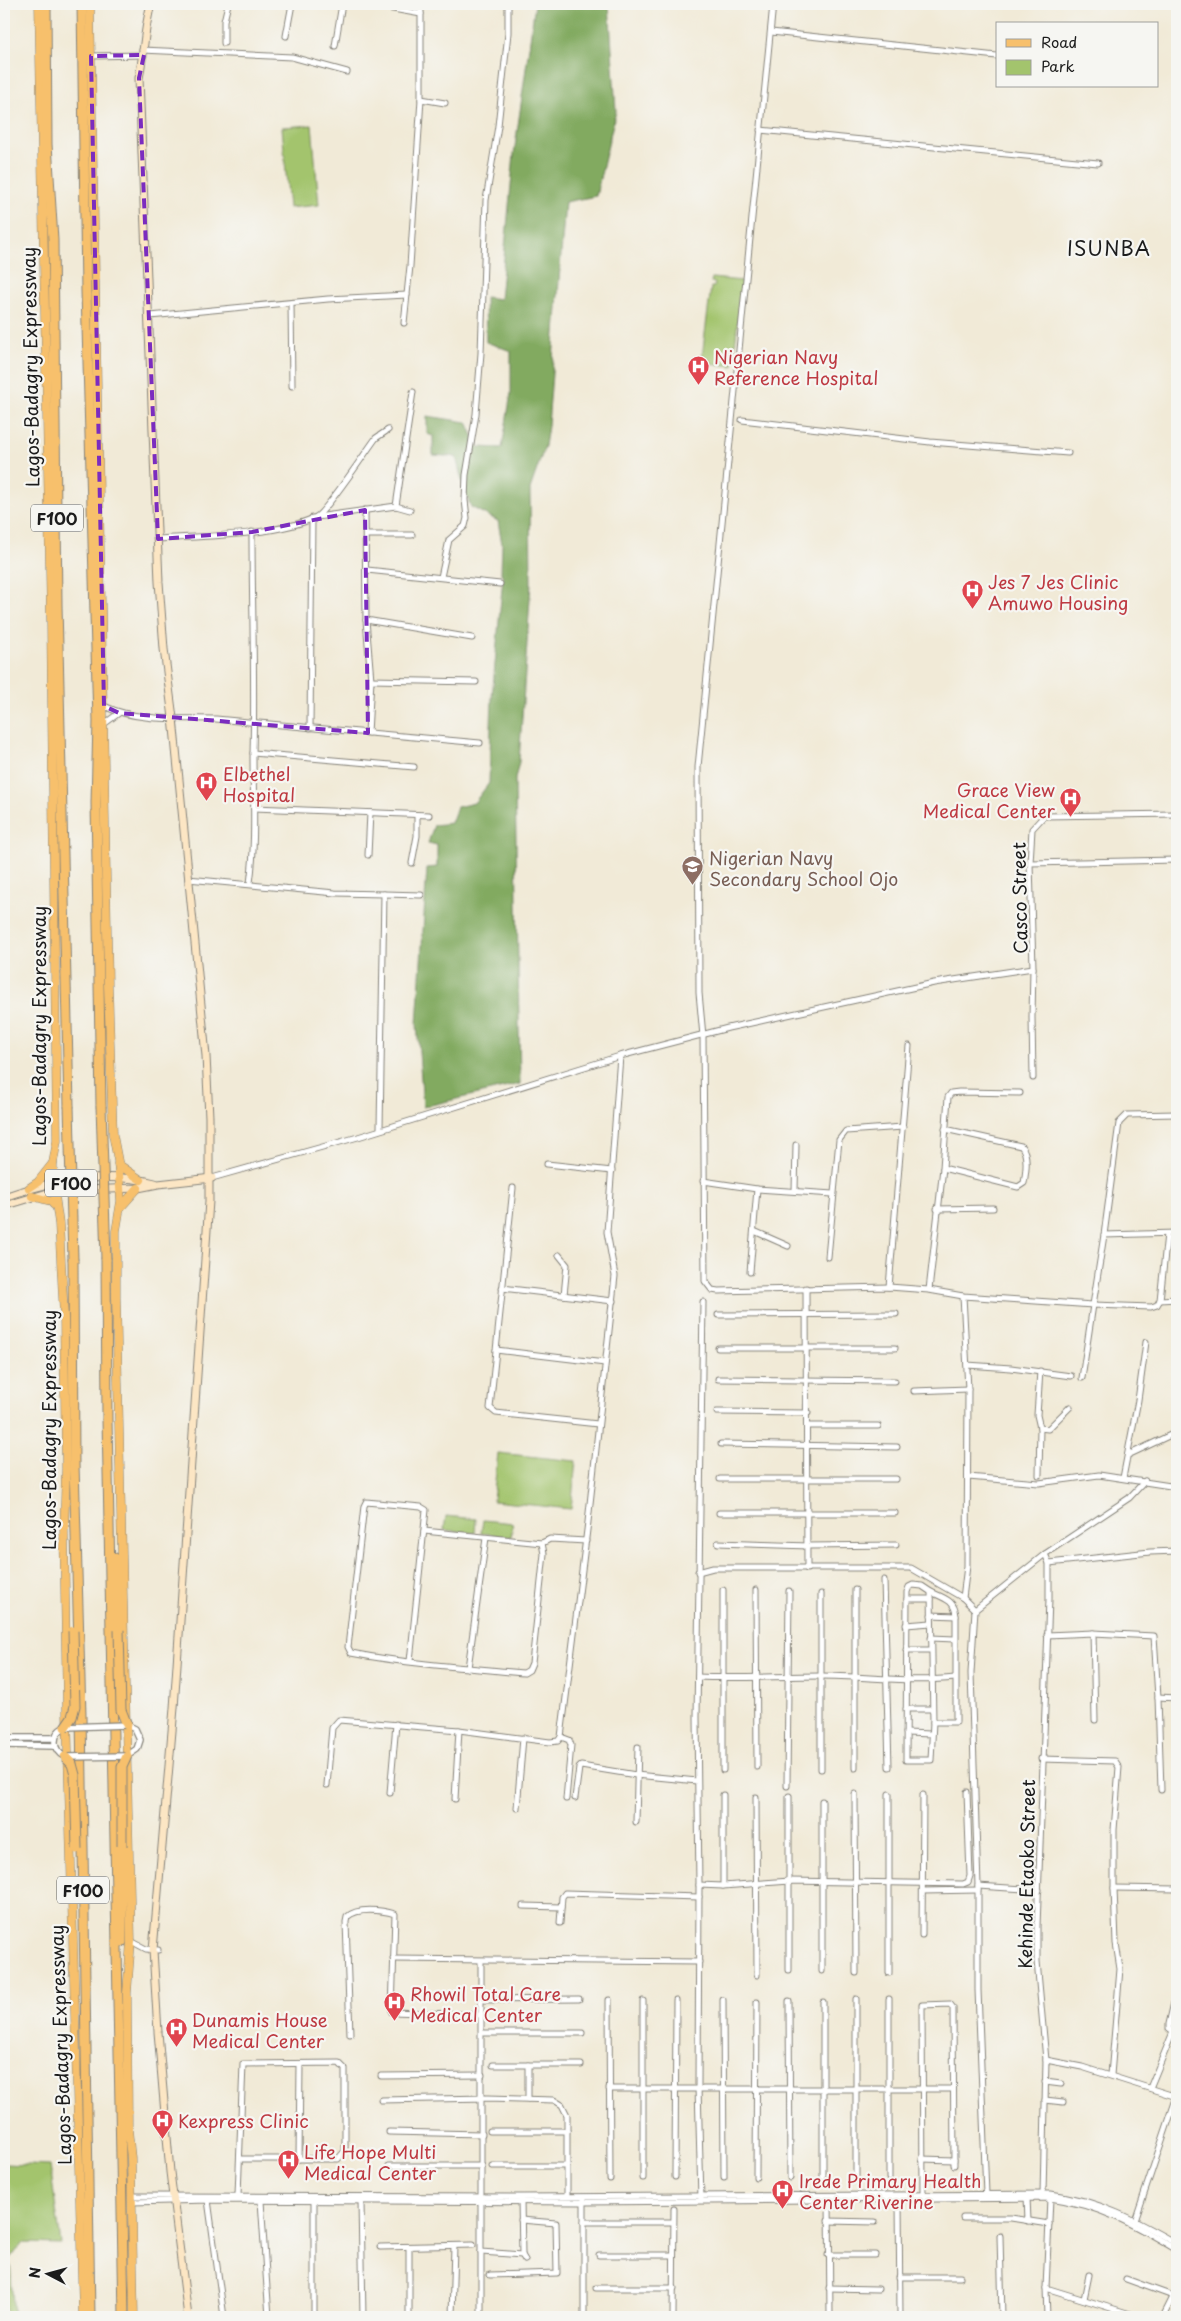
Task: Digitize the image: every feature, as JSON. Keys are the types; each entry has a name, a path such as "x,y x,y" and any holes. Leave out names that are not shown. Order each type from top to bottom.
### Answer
{"highway":[{"name":"Lagos-Badagry Expressway","path":"46,4 47,144 53,240 57,605 73,1260 74,1464 87,2047 90,2317"},
{"name":"F100","path":"82,4 86,300 98,721 96,803 101,1106 106,1259 108,1473 124,2317"},
{"path":"65,1727 72,1717 75,1706 72,1526 74,1464"},
{"path":"108,1473 119,1630 120,1710 127,1725"},
{"path":"118,2035 122,1931 122,1767 127,1756"},
{"path":"65,1757 72,1764 75,1775 87,2047"}],"main road":[{"name":"Lagos-Badagry Expressway","path":"39,4 51,613 57,1141 53,1163 53,1182 54,1205 59,1224 64,1317 66,1469 64,1531 67,1713 83,2317"},
{"path":"90,4 108,993 113,1135 120,1178 121,1208 116,1231 116,1307 131,1941 127,1993 128,2119 132,2199 134,2317"},
{"path":"151,4 144,30 139,78 150,316 151,405 159,582 165,638 164,649 175,718 206,1056 211,1179 156,1950 158,2032 188,2317"},
{"path":"31,1192 53,1163"},
{"path":"118,1164 140,1180"},
{"path":"4,1206 53,1182 120,1178 158,1184"},
{"path":"4,1197 31,1192 138,1188 158,1184 211,1179"},
{"path":"121,1208 138,1188"},
{"path":"31,1192 50,1201 54,1205"},
{"path":"176,2198 192,2317"}],"street":[{"path":"224,42 224,21 228,4"},
{"path":"286,36 292,4"},
{"path":"335,46 335,39 342,16 342,4"},
{"path":"365,4 421,14"},
{"path":"404,323 421,99 421,4"},
{"path":"441,577 449,540 465,526 467,518 465,500 466,475 476,414 481,353 486,200 498,126 508,33 508,4"},
{"path":"773,4 698,767 699,993 703,1036 704,1272 708,1286 718,1291 889,1288 929,1290 963,1296 1092,1305 1154,1307 1160,1300 1167,1234"},
{"path":"771,32 996,56"},
{"path":"92,56 143,53 292,57 347,72"},
{"path":"421,99 445,103"},
{"path":"760,130 1098,163"},
{"path":"150,316 290,303 407,295"},
{"path":"290,303 292,386"},
{"path":"396,506 413,392"},
{"path":"742,420 930,442 1068,453"},
{"path":"310,728 314,517 376,438 388,430"},
{"path":"158,539 252,532 296,524 314,517 396,506 410,510"},
{"path":"365,510 367,534 366,620 371,680 368,733"},
{"path":"250,883 254,852 254,753 256,722 252,624 252,532"},
{"path":"367,534 412,535"},
{"path":"367,570 500,584"},
{"path":"366,620 472,638"},
{"path":"371,680 476,682"},
{"path":"104,706 119,713 256,722 480,743"},
{"path":"104,724 119,713"},
{"path":"254,753 414,768"},
{"path":"254,808 429,815"},
{"path":"368,855 370,813"},
{"name":"Casco Street","path":"1033,1078 1032,1017 1034,968 1030,862 1032,829 1044,816 1177,814"},
{"path":"412,863 417,836 418,815"},
{"path":"1030,862 1177,860"},
{"path":"190,879 250,883 335,893 421,895"},
{"path":"380,1128 384,894"},
{"path":"211,1179 620,1056 728,1028 915,987 1034,968"},
{"path":"889,1288 909,1046"},
{"path":"327,1785 332,1728 339,1720 459,1730 555,1742 560,1737 586,1541 615,1267 607,1232 620,1056"},
{"path":"929,1290 943,1168 948,1097 951,1092 1020,1093"},
{"path":"1082,1378 1119,1123 1127,1115 1177,1114"},
{"path":"828,1257 839,1140 846,1131 903,1126"},
{"path":"943,1168 1018,1187 1024,1183 1026,1175 1025,1153 1021,1146 945,1129"},
{"path":"795,1192 796,1145"},
{"path":"547,1164 612,1171"},
{"path":"703,1181 795,1192 833,1194"},
{"path":"513,1188 490,1408 492,1412 598,1424"},
{"path":"750,1272 757,1188"},
{"path":"937,1209 994,1208"},
{"path":"754,1231 788,1246"},
{"path":"1104,1235 1177,1233"},
{"path":"559,1254 567,1264 564,1295"},
{"path":"502,1288 612,1301"},
{"path":"806,1288 809,1546 807,1569"},
{"path":"963,1296 968,1390 966,1573 963,1598"},
{"path":"1160,1300 1177,1299"},
{"path":"701,2198 698,2087 699,1885 697,1781 698,1572 703,1302"},
{"path":"718,1315 896,1314"},
{"path":"1123,1478 1146,1342"},
{"path":"718,1348 807,1346 895,1348"},
{"path":"496,1350 605,1363"},
{"path":"967,1365 1040,1371 1072,1376"},
{"path":"1039,1475 1040,1428 1037,1405 1040,1371"},
{"path":"718,1379 895,1381"},
{"path":"914,1392 968,1390"},
{"path":"1040,1428 1048,1429 1053,1426 1070,1407"},
{"path":"718,1412 808,1413"},
{"path":"808,1426 878,1426"},
{"path":"1128,1454 1177,1432"},
{"path":"721,1444 808,1447 898,1447"},
{"path":"968,1477 1038,1483 1088,1476 1123,1478 1177,1487"},
{"path":"720,1479 896,1479"},
{"path":"975,1610 1045,1554 1129,1498 1145,1481"},
{"path":"410,1661 426,1510 421,1507 366,1502 348,1646 351,1653 410,1661 468,1668 524,1673 529,1670 532,1663 544,1554 542,1543"},
{"path":"719,1513 895,1513"},
{"path":"424,1531 542,1543 550,1539 586,1541"},
{"path":"468,1668 486,1538"},
{"path":"718,1543 809,1546 896,1545"},
{"path":"1048,1563 1150,1552 1177,1551"},
{"name":"Kehinde Etaoko Street","path":"1043,2194 1046,2060 1037,1962 1041,1760 1047,1635 1048,1563 1045,1554"},
{"path":"698,1572 713,1568 912,1568 963,1598 975,1610 972,1673 978,1888 978,1990 986,2194"},
{"path":"884,1580 889,1767"},
{"path":"931,1592 933,1722 931,1760 906,1760 907,1592 909,1587 914,1585 922,1586 950,1601 956,1608 956,1722 933,1722"},
{"path":"723,1590 723,1770"},
{"path":"756,1590 756,1767"},
{"path":"855,1590 855,1768"},
{"path":"787,1786 788,1591"},
{"path":"822,1594 820,1676 822,1769"},
{"path":"907,1600 931,1599"},
{"path":"931,1615 956,1616"},
{"path":"906,1625 931,1623"},
{"path":"1093,1633 1095,1720"},
{"path":"1047,1635 1093,1633 1154,1636 1161,1790"},
{"path":"931,1638 955,1639"},
{"path":"906,1650 932,1650"},
{"path":"698,1677 756,1679 820,1676 932,1681 955,1678"},
{"path":"1158,1697 1177,1698"},
{"path":"906,1709 932,1709"},
{"path":"390,1793 396,1724"},
{"path":"127,1725 135,1729 140,1740 137,1749 127,1756 65,1757 58,1752 55,1746 55,1738 58,1732 65,1727 127,1725"},
{"path":"455,1799 459,1730"},
{"path":"906,1733 931,1734"},
{"path":"560,1737 569,1740 571,1745 566,1799"},
{"path":"4,1738 55,1738"},
{"path":"518,1808 523,1738"},
{"path":"4,1745 55,1746"},
{"path":"636,1822 638,1747"},
{"path":"1041,1760 1115,1761 1118,1763 1114,1888 1116,1943 1120,1969 1111,2076"},
{"path":"575,1798 578,1768 581,1766 636,1775 697,1781"},
{"path":"699,1885 723,1886 790,1881 856,1884 963,1884 968,1882 970,1876 967,1792"},
{"path":"855,1794 856,1973"},
{"path":"889,1794 889,1973"},
{"path":"723,1795 723,1886"},
{"path":"922,1935 923,1795"},
{"path":"789,1796 789,1970"},
{"path":"756,1797 757,1975"},
{"path":"822,1801 822,1971"},
{"path":"923,1891 978,1888 1039,1890"},
{"path":"1114,1888 1177,1889"},
{"path":"560,1923 562,1897 565,1893 570,1892 699,1897"},
{"path":"523,1906 561,1907"},
{"path":"350,2034 346,1922 352,1913 381,1911 395,1914 392,2012 482,2015"},
{"path":"131,1941 146,1950 156,1950"},
{"path":"393,1959 481,1962 699,1962"},
{"path":"481,1962 481,2317"},
{"path":"1150,2088 1175,2033 1169,2029 1169,2024 1177,1990"},
{"path":"482,2000 579,1999"},
{"path":"889,1999 889,2178"},
{"path":"609,2000 610,2178"},
{"path":"675,2177 676,2000"},
{"path":"723,2000 724,2177"},
{"path":"856,2000 854,2088 856,2176"},
{"path":"642,2001 643,2178"},
{"path":"789,2001 790,2178"},
{"path":"756,2177 758,2002"},
{"path":"823,2002 823,2178"},
{"path":"922,2159 954,2163 954,2008 950,2004 922,2005 921,2007 922,2159 923,2194"},
{"path":"482,2033 582,2032"},
{"path":"1046,2060 1111,2076 1177,2097 1134,2222"},
{"path":"238,2195 243,2064 339,2063 345,2068 345,2150 338,2159 240,2159"},
{"path":"299,2160 300,2064"},
{"path":"493,2065 581,2065"},
{"path":"528,2065 528,2099"},
{"path":"381,2076 482,2075"},
{"path":"1045,2082 1061,2084"},
{"path":"609,2089 698,2087 953,2089"},
{"path":"381,2100 549,2099 562,2105 568,2115 567,2196"},
{"path":"1045,2100 1063,2102"},
{"path":"490,2131 567,2131"},
{"path":"389,2132 482,2134"},
{"path":"389,2166 482,2166"},
{"path":"492,2166 567,2166"},
{"path":"898,2197 923,2194 986,2194 996,2196"},
{"path":"1027,2196 1043,2194 1091,2202 1177,2244"},
{"path":"132,2199 238,2195 481,2199 1027,2196 1050,2198 1089,2206 1134,2222 1177,2250"},
{"path":"521,2199 567,2196 584,2199"},
{"path":"1027,2196 1028,2220"},
{"path":"829,2197 830,2317"},
{"path":"898,2197 900,2317"},
{"path":"176,2198 361,2201 481,2199"},
{"path":"1047,2317 1046,2288 1050,2198"},
{"path":"481,2252 524,2257 521,2199"},
{"path":"584,2199 584,2317"},
{"path":"208,2200 224,2317"},
{"path":"261,2200 269,2317"},
{"path":"314,2200 314,2317"},
{"path":"361,2201 363,2317"},
{"path":"674,2209 674,2317"},
{"path":"963,2218 1012,2218 1049,2224"},
{"path":"490,2275 557,2273 556,2222 521,2220"},
{"path":"828,2221 876,2222"},
{"path":"584,2222 673,2222"},
{"path":"1000,2236 1002,2317"},
{"path":"380,2247 473,2245"},
{"path":"452,2317 454,2246"},
{"path":"409,2247 409,2317"},
{"path":"599,2255 673,2255"},
{"path":"828,2255 875,2255"},
{"path":"1084,2299 1088,2275"},
{"path":"899,2277 960,2277"},
{"path":"1126,2279 1174,2296"},
{"path":"596,2288 674,2288"},
{"path":"829,2288 878,2289"},
{"path":"1046,2288 1140,2317"},
{"path":"1163,2317 1177,2288"}],"highlighted area":[{"path":"144,55 139,78 158,539 252,532 365,510 368,733 119,713 104,706 91,56"}],"green space":[{"path":"535,4 609,4 616,111 596,196 565,202 548,426 545,446 530,489 531,584 519,762 515,779 520,1084 423,1107 417,1024 427,868 437,867 437,845 428,843 434,825 451,823 457,807 474,803 489,783 492,697 503,577 501,573 502,544 498,521 471,507 464,489 456,457 433,455 433,436 427,434 427,416 467,422 478,447 502,448 511,393 511,351 486,342 485,297 500,299 514,154"},
{"path":"312,125 319,205 289,208 282,127"},
{"path":"712,278 742,281 733,366 706,363 702,357 711,287 714,287 715,283 711,282"},
{"path":"498,1453 576,1461 571,1509 493,1501"},
{"path":"446,1516 476,1519 475,1533 444,1530"},
{"path":"483,1520 513,1523 511,1537 481,1533"},
{"path":"4,2164 50,2166 61,2244 22,2243 10,2260 14,2317 8,2317 4,2304"}],"place":[{"name":"Nigerian Navy Reference Hospital","path":"698,385"},
{"name":"Jes 7 Jes Clinic Amuwo Housing","path":"972,610"},
{"name":"Elbethel Hospital","path":"207,802"},
{"name":"Grace View Medical Center","path":"1071,818"},
{"name":"Nigerian Navy Secondary School Ojo","path":"693,886"},
{"name":"Rhowil Total Care Medical Center","path":"394,2022"},
{"name":"Dunamis House Medical Center","path":"176,2048"},
{"name":"Kexpress Clinic","path":"162,2139"},
{"name":"Life Hope Multi Medical Center","path":"288,2180"},
{"name":"Irede Primary Health Center Riverine","path":"783,2209"}],"district":[{"name":"ISUNBA","path":"1109,248"}]}
